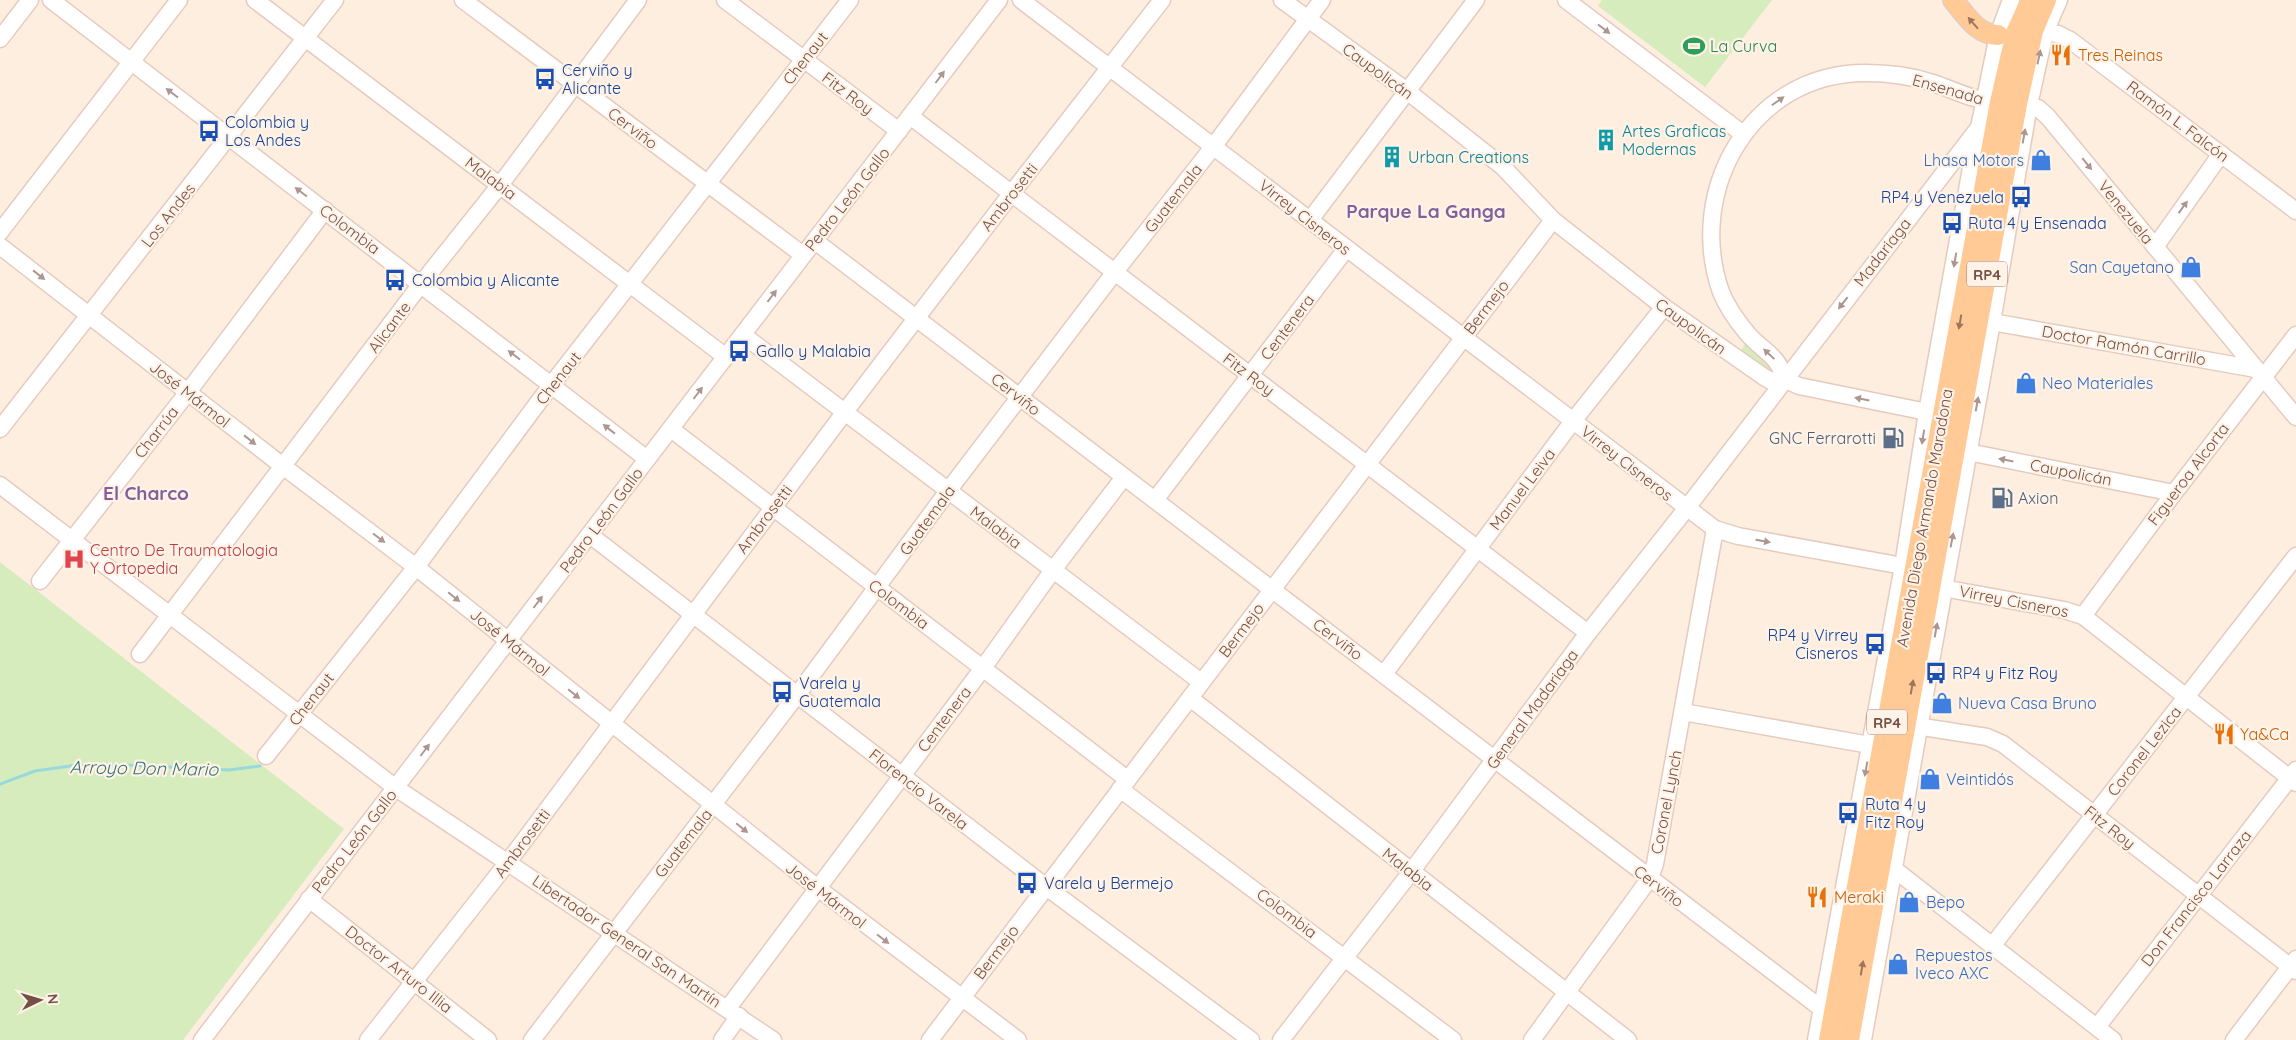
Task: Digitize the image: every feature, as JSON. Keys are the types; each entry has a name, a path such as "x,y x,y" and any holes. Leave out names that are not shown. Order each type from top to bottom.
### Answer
{"main road":[{"path":"1953,0 1980,31 1990,35 2023,33"},
{"name":"Avenida Diego Armando Maradona","path":"1855,1038 1912,725 1934,418 2031,0"},
{"name":"Avenida Diego Armando Maradona","path":"2023,33 2046,0"},
{"name":"Avenida Diego Armando Maradona","path":"1829,1040 1827,1014 1876,746 1900,650 1962,448 2008,103"},
{"path":"1876,746 1878,703 1900,650"},
{"path":"1827,1014 1847,877"}],"street":[{"path":"0,40 30,0"},
{"name":"Colombia","path":"51,0 647,459"},
{"path":"0,232 179,0"},
{"name":"Malabia","path":"255,0 726,357"},
{"name":"Los Andes","path":"0,429 335,0"},
{"name":"Cerviño","path":"463,0 484,6 575,84 803,255"},
{"name":"Alicante","path":"140,654 422,284 500,185 638,0"},
{"name":"Fitz Roy","path":"725,0 899,131"},
{"name":"Chenaut","path":"266,756 416,567 552,384 630,286 850,0"},
{"name":"Pedro León Gallo","path":"202,1040 999,0"},
{"name":"Virrey Cisneros","path":"1021,0 1464,337 1686,509 1715,529 1738,536 1923,576 2083,616 2294,777"},
{"name":"Ambrosetti","path":"368,1040 508,862 692,614 1010,194 1162,0"},
{"name":"Caupolicán","path":"1282,0 1407,91 1503,168 1553,220 1664,308 1732,356 1771,381 1784,379 1799,386 1934,418"},
{"name":"Guatemala","path":"532,1040 797,695 948,491 1114,272 1213,147 1322,0"},
{"path":"1310,220 1476,0"},
{"path":"1566,0 1743,134"},
{"name":"Avenida Diego Armando Maradona","path":"1962,448 1992,322 2008,103 2023,33 2012,0"},
{"name":"Avenida Diego Armando Maradona","path":"2023,33 2059,0"},
{"name":"Ramón L. Falcón","path":"2023,33 2058,34 2070,40 2296,211"},
{"name":"Ensenada","path":"1784,379 1781,366 1748,334 1730,311 1722,293 1712,260 1710,232 1714,200 1722,173 1743,134 1768,108 1787,95 1812,83 1840,75 1865,73 1916,79 2008,103"},
{"name":"Avenida Diego Armando Maradona","path":"1934,418 1980,126 2008,103"},
{"name":"Venezuela","path":"2008,103 2038,108 2048,117 2296,417"},
{"name":"Fitz Roy","path":"910,116 1588,633"},
{"name":"Madariaga","path":"1784,379 1980,126"},
{"path":"2155,247 2221,154"},
{"name":"Charrúa","path":"40,581 188,392 325,210"},
{"name":"Bermejo","path":"930,1040 1201,682 1368,466 1553,220"},
{"name":"Cerviño","path":"815,241 1495,759 1827,1014 1855,1038"},
{"name":"José Mármol","path":"0,246 416,567 818,889 1018,1040"},
{"name":"Centenera","path":"1156,500 1346,249"},
{"name":"Manuel Leiva","path":"1384,674 1573,421 1664,308"},
{"name":"Doctor Ramón Carrillo","path":"1992,322 2259,373"},
{"path":"1732,356 1748,334"},
{"name":"Malabia","path":"743,335 1201,682"},
{"name":"Figueroa Alcorta","path":"2083,616 2174,493 2259,373 2296,336"},
{"name":"General Madariaga","path":"1281,1040 1411,872 1588,633 1686,509 1784,379"},
{"path":"1934,418 1962,448"},
{"name":"Colombia","path":"671,429 983,668 1124,784 1453,1040"},
{"name":"Caupolicán","path":"1962,448 2174,493"},
{"name":"Centenera","path":"722,1040 733,1012 818,889 983,668 1052,570 1124,477"},
{"name":"Libertador General San Martín","path":"0,485 396,788 615,932 773,1040"},
{"name":"Coronel Lynch","path":"1532,1040 1650,878 1683,712 1715,529"},
{"name":"Florencio Varela","path":"590,535 1046,886 1251,1040"},
{"name":"Coronel Lezica","path":"1992,946 2296,556"},
{"name":"Avenida Diego Armando Maradona","path":"1878,703 1923,576"},
{"name":"Malabia","path":"1190,698 1628,1040"},
{"path":"1683,712 1876,746"},
{"name":"Fitz Roy","path":"1912,725 1996,740 2294,966"},
{"name":"Avenida Diego Armando Maradona","path":"1855,1038 1894,869 1912,725"},
{"name":"Avenida Diego Armando Maradona","path":"1847,877 1876,746"},
{"name":"Don Francisco Larraza","path":"2097,1027 2198,894 2294,777"},
{"path":"1894,869 2113,1040"},
{"name":"Doctor Arturo Illia","path":"309,899 488,1040"},
{"path":"2234,1040 2294,966"},
{"name":"Avenida Diego Armando Maradona","path":"1816,1040 1827,1014"}],"green space":[{"name":"La Curva","path":"1602,0 1772,0 1705,87 1598,6"},
{"path":"1746,342 1772,360 1774,374 1740,352"},
{"path":"0,562 344,829 183,1040 0,1040"}],"waterway":[{"name":"Arroyo Don Mario","path":"0,784 35,771 77,765 126,765 229,770 260,766"}],"place":[{"name":"La Curva","path":"1694,46"},
{"name":"Tres Reinas","path":"2061,55"},
{"name":"Cerviño y Alicante","path":"545,79"},
{"name":"Colombia y Los Andes","path":"209,131"},
{"name":"Artes Graficas Modernas","path":"1606,140"},
{"name":"Urban Creations","path":"1392,157"},
{"name":"Lhasa Motors","path":"2041,160"},
{"name":"RP4 y Venezuela","path":"2021,197"},
{"name":"Ruta 4 y Ensenada","path":"1952,223"},
{"name":"San Cayetano","path":"2191,267"},
{"name":"Colombia y Alicante","path":"395,280"},
{"name":"Gallo y Malabia","path":"739,351"},
{"name":"Neo Materiales","path":"2026,383"},
{"name":"GNC Ferrarotti","path":"1893,438"},
{"name":"Axion","path":"2002,498"},
{"name":"Centro De Traumatologia Y Ortopedia","path":"74,559"},
{"name":"RP4 y Virrey Cisneros","path":"1875,644"},
{"name":"RP4 y Fitz Roy","path":"1936,673"},
{"name":"Varela y Guatemala","path":"782,692"},
{"name":"Nueva Casa Bruno","path":"1942,703"},
{"name":"Ya&Ca","path":"2224,734"},
{"name":"Veintidós","path":"1930,779"},
{"name":"Ruta 4 y Fitz Roy","path":"1848,813"},
{"name":"Varela y Bermejo","path":"1027,883"},
{"name":"Meraki","path":"1817,897"},
{"name":"Bepo","path":"1909,902"},
{"name":"Repuestos Iveco AXC","path":"1898,964"}],"district":[{"name":"Parque La Ganga","path":"1426,211"},
{"name":"El Charco","path":"146,493"}]}
